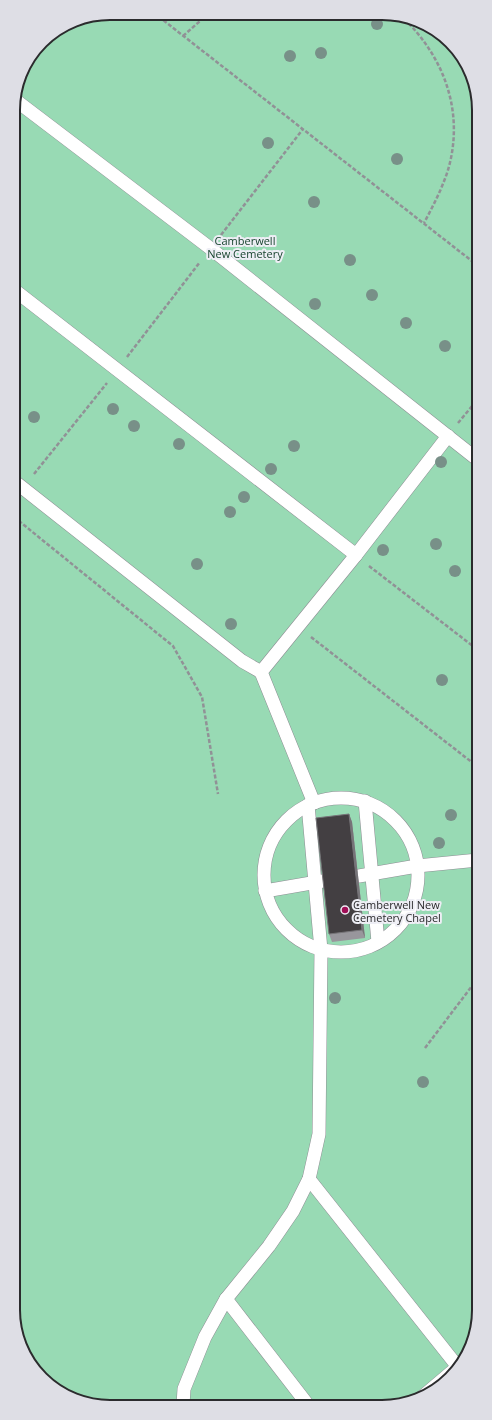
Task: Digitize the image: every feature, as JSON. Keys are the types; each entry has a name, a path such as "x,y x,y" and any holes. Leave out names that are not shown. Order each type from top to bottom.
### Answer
{"lane":[{"path":"20,104 210,248 472,455"},
{"path":"20,295 356,556"},
{"path":"261,672 356,556 448,436"},
{"path":"20,487 242,661 261,672 311,804 320,882 321,950 319,1134 309,1179 293,1211 269,1246 226,1300 205,1337 184,1389 183,1400"},
{"path":"331,798 348,798 364,801 384,811 400,826 412,845 417,866 417,889 409,910 396,928 378,942 360,950 340,952 321,950 301,941 285,928 272,911 265,891 264,870 268,850 277,832 290,816 311,804 331,798"},
{"path":"364,801 365,875 378,942"},
{"path":"365,875 417,866 472,861"},
{"path":"265,891 320,882"},
{"path":"309,1179 456,1361"},
{"path":"226,1300 304,1400"}],"path":[{"path":"163,20 472,261"},
{"path":"183,36 201,20"},
{"path":"412,26 432,50 444,75 452,108 453,137 448,169 437,200 424,223"},
{"path":"20,483 117,369 303,129"},
{"path":"448,436 472,406"},
{"path":"20,522 174,646 202,697 218,794"},
{"path":"356,556 472,645"},
{"path":"298,627 472,762"},
{"path":"425,1048 472,986"}],"green space":[{"name":"Camberwell New Cemetery","path":"382,20 399,22 422,29 446,46 460,65 467,81 470,93 472,110 472,1316 469,1333 463,1350 450,1369 441,1378 422,1391 399,1398 388,1400 104,1400 93,1398 70,1391 46,1374 29,1350 22,1327 20,1316 20,104 23,87 27,76 35,60 46,46 65,32 87,23 99,21"}],"building":[{"name":"Camberwell New Cemetery Chapel","path":"349,814 362,930 329,934 316,818"}],"place":[{"name":"Camberwell New Cemetery Chapel","path":"345,910"}]}
